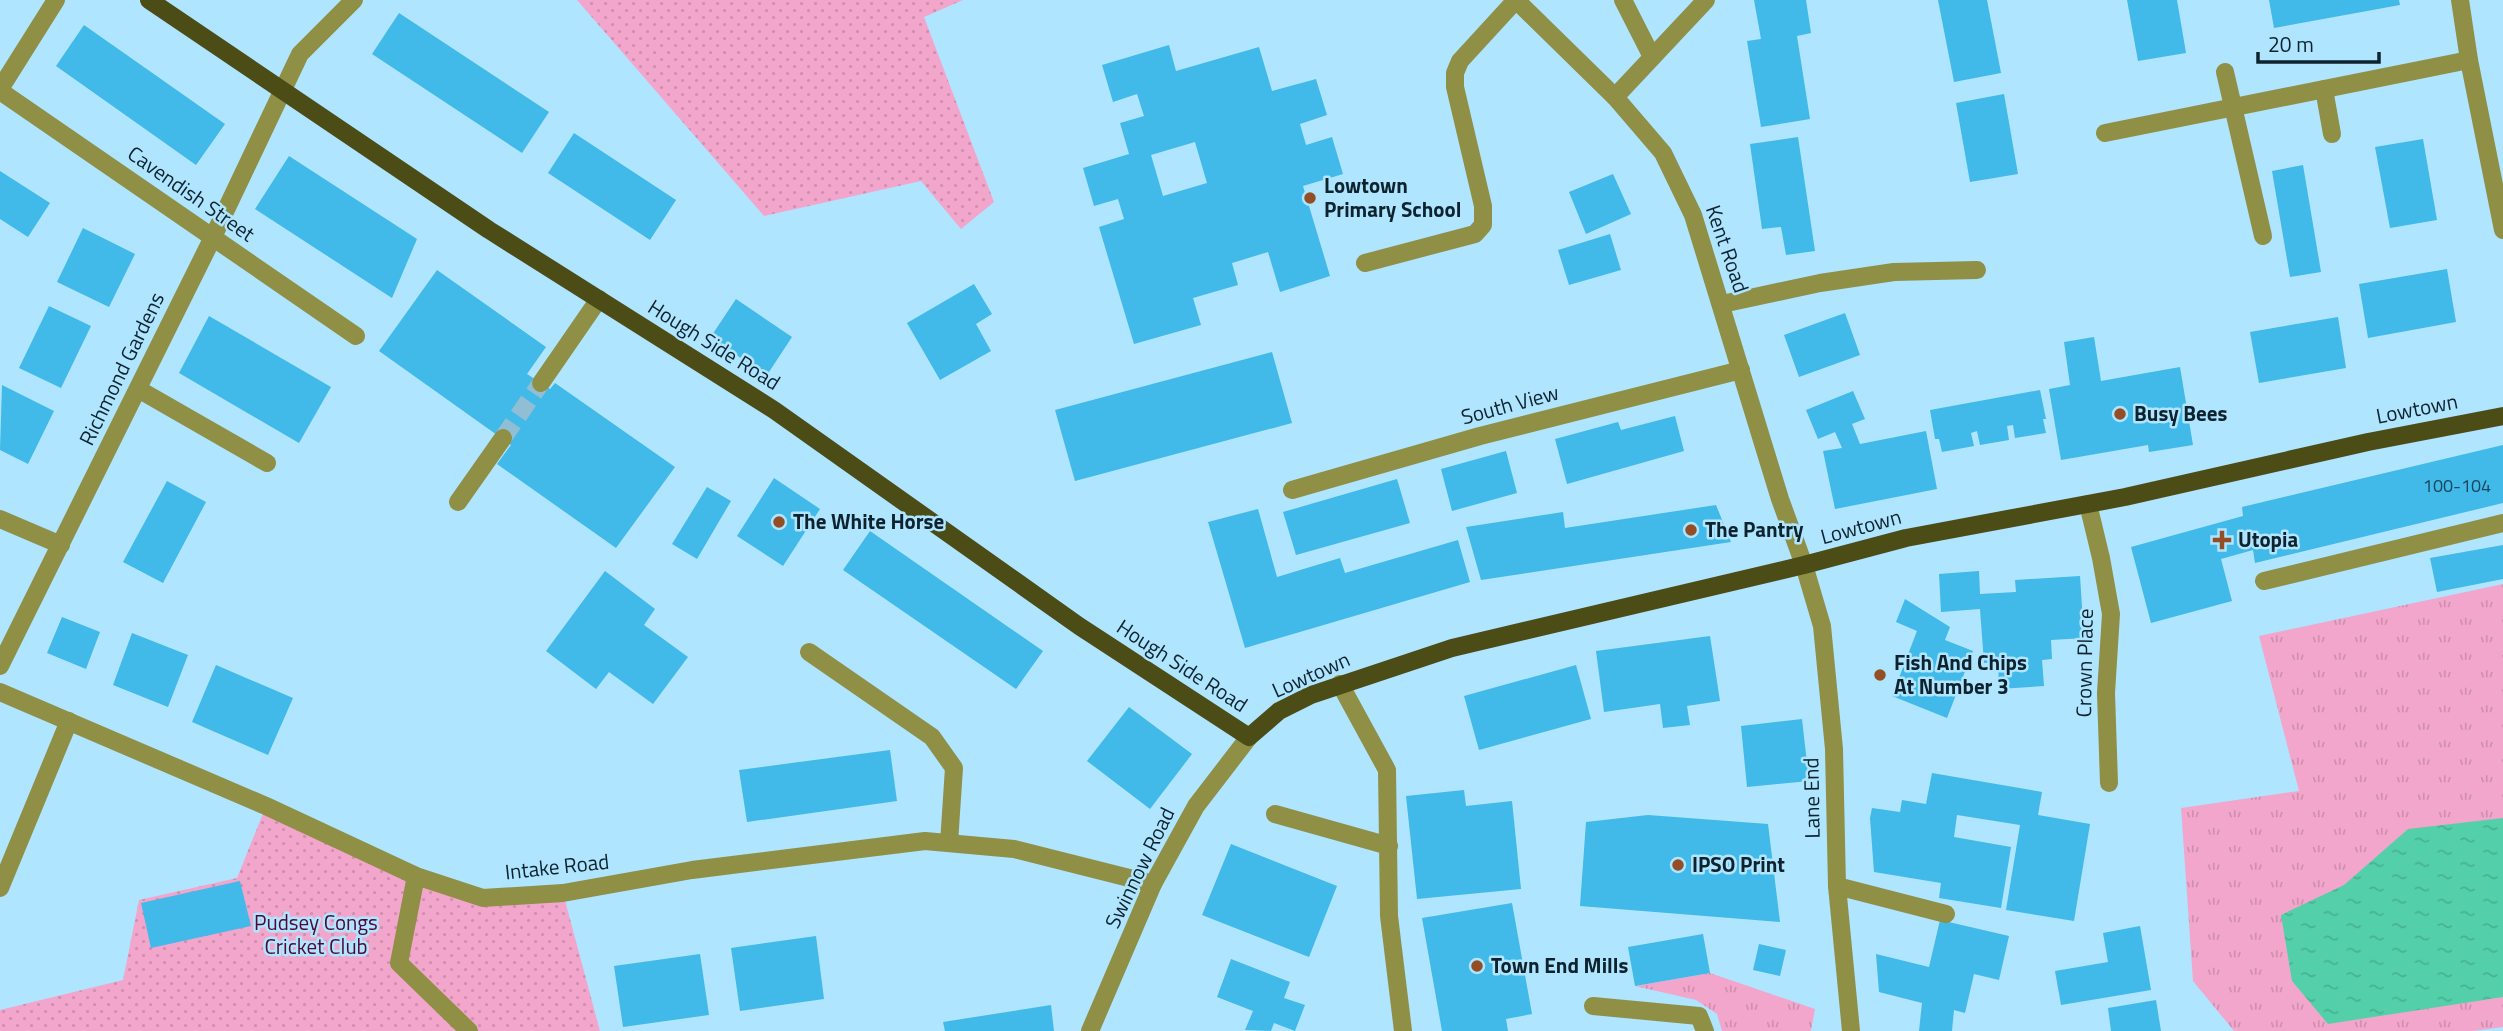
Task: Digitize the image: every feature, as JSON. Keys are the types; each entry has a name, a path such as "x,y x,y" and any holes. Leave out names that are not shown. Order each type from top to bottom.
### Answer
{"main road":[{"name":"Hough Side Road","path":"149,0 489,230 774,410 1079,626 1249,737"},
{"name":"Lowtown","path":"1249,737 1279,711 1311,695 1452,648 1804,565 1906,538 2088,504 2368,442 2503,416"}],"street":[{"name":"Cavendish Street","path":"55,0 0,90 356,335"},
{"name":"Richmond Gardens","path":"0,666 213,237 300,54 354,0"},
{"path":"1365,263 1475,233 1483,225 1483,206 1455,87 1455,73 1460,61 1516,0"},
{"name":"Kent Road","path":"1516,0 1615,97 1663,153 1693,215 1780,499 1804,565"},
{"path":"1623,0 1652,57"},
{"path":"1615,97 1706,0"},
{"path":"2460,0 2469,61 2503,230"},
{"path":"2105,133 2469,61"},
{"path":"2225,72 2263,236"},
{"path":"2324,89 2332,134"},
{"path":"1722,304 1821,283 1894,272 1977,270"},
{"path":"541,383 599,299"},
{"name":"South View","path":"1292,490 1480,436 1741,370"},
{"path":"138,389 267,463"},
{"path":"458,502 503,438"},
{"name":"Crown Place","path":"2088,504 2111,614 2106,693 2109,783"},
{"path":"0,519 61,545"},
{"path":"2264,580 2503,523"},
{"name":"Lane End","path":"1804,565 1822,626 1833,749 1837,886 1851,1031"},
{"path":"809,652 932,737 954,768 949,843"},
{"path":"1339,684 1387,770 1390,916 1403,1031"},
{"name":"Intake Road","path":"0,692 266,806 416,876 483,898 563,893 692,870 925,841 1014,849 1153,884"},
{"path":"0,888 69,721"},
{"name":"Swinnow Road","path":"1090,1031 1153,884 1196,806 1249,737"},
{"path":"1275,814 1388,846"},
{"path":"416,876 399,962 469,1031"},
{"path":"1837,886 1946,914"},
{"path":"1593,1006 1699,1016 1706,1031"}],"green space":[{"path":"577,0 963,0 924,17 994,202 961,229 921,181 764,216"},
{"path":"2503,584 2503,1027 2473,1031 2234,1031 2193,981 2181,808 2299,791 2259,636"},
{"name":"Pudsey Congs Cricket Club","path":"266,806 483,898 563,893 600,1031 0,1031 0,1010 123,980 139,900 237,878"},
{"path":"1710,973 1815,1009 1811,1031 1722,1031 1717,1014 1696,1000 1635,986"}],"water":[{"path":"2503,818 2503,997 2328,1024 2292,981 2281,915 2344,885 2408,829"}],"building":[{"path":"1754,0 1806,0 1811,33 1797,36 1810,119 1761,127 1747,41 1761,39"},
{"path":"1938,0 1987,0 2001,73 1954,82"},
{"path":"2127,0 2177,0 2186,53 2138,61"},
{"path":"2269,0 2399,0 2400,5 2274,28"},
{"path":"399,13 549,112 522,153 372,54"},
{"path":"84,25 225,124 196,165 56,66"},
{"path":"1169,45 1176,71 1259,47 1272,91 1316,79 1327,115 1300,124 1306,145 1332,137 1343,174 1303,186 1330,276 1280,292 1268,252 1232,263 1238,285 1193,298 1201,325 1134,344 1099,227 1124,219 1118,199 1094,206 1083,168 1129,154 1120,123 1144,116 1137,94 1113,102 1102,65","holes":["1195,142 1207,183 1163,196 1151,155"]},
{"path":"2004,94 2018,174 1970,182 1956,103"},
{"path":"574,133 676,200 650,240 548,173"},
{"path":"1798,137 1815,251 1786,255 1781,227 1762,229 1750,144"},
{"path":"2423,139 2437,220 2390,228 2375,147"},
{"path":"289,156 417,239 392,298 255,209"},
{"path":"2303,165 2321,272 2290,277 2272,171"},
{"path":"0,171 50,203 28,237 0,219"},
{"path":"1613,174 1631,214 1586,234 1569,192"},
{"path":"83,228 135,254 109,307 57,282"},
{"path":"1610,234 1621,270 1569,285 1558,250"},
{"path":"2447,269 2456,322 2368,338 2359,284"},
{"path":"437,270 546,347 527,374 550,389 555,383 675,467 616,548 497,464 511,445 379,351"},
{"path":"974,284 992,314 976,324 991,351 940,380 907,323"},
{"path":"736,299 792,337 767,375 710,338"},
{"path":"49,306 91,326 61,388 19,368"},
{"path":"1845,313 1860,355 1799,377 1784,335"},
{"path":"209,316 331,387 299,443 179,373"},
{"path":"2338,317 2346,368 2259,383 2250,332"},
{"name":"Busy Bees","path":"2094,337 2101,381 2180,367 2193,445 2149,452 2148,445 2061,460 2049,389 2070,385 2064,342"},
{"path":"1272,352 1292,423 1075,481 1055,410"},
{"path":"2,385 54,411 28,464 0,450"},
{"path":"2040,390 2046,433 2015,438 2013,425 2007,426 2009,440 1980,445 1977,431 1971,433 1974,446 1942,452 1939,439 1935,439 1930,410"},
{"path":"1853,391 1865,419 1852,424 1860,444 1926,431 1937,489 1835,509 1823,451 1842,448 1835,432 1818,439 1806,410"},
{"path":"1675,416 1684,451 1567,484 1555,439 1618,422 1621,430"},
{"path":"2503,445 2503,503 2255,563 2253,550 2221,559 2232,601 2151,623 2131,547 2243,516 2242,507"},
{"path":"1506,451 1517,493 1452,511 1441,469"},
{"name":"The White Horse","path":"774,478 820,509 783,566 737,536"},
{"path":"1397,479 1410,523 1296,555 1283,512"},
{"path":"167,481 206,502 163,583 123,562"},
{"path":"707,487 731,501 697,559 672,544"},
{"path":"1716,505 1731,542 1481,580 1466,527 1563,512 1565,528"},
{"path":"1258,509 1277,577 1340,558 1345,573 1458,540 1470,582 1245,648 1208,522"},
{"path":"870,531 1043,651 1016,689 843,570"},
{"path":"2503,545 2503,579 2437,592 2430,558"},
{"path":"605,571 655,609 644,625 688,657 653,704 609,672 596,689 546,651"},
{"path":"1979,571 1980,594 2016,592 2015,580 2080,576 2084,638 2051,640 2052,659 2042,660 2044,686 1999,689 1998,662 1984,663 1980,609 1941,612 1939,574"},
{"path":"1905,599 1950,627 1945,640 1973,651 1947,718 1892,696 1917,631 1896,622"},
{"path":"62,617 100,632 86,669 47,653"},
{"path":"132,633 188,655 168,707 113,685"},
{"path":"1710,636 1720,701 1687,706 1690,725 1663,728 1660,704 1604,712 1596,651"},
{"path":"216,665 293,698 268,755 192,722"},
{"path":"1576,665 1591,719 1479,750 1464,696"},
{"path":"1129,707 1192,754 1150,809 1087,761"},
{"path":"1802,719 1809,781 1747,787 1741,726"},
{"path":"890,750 897,801 747,822 739,770"},
{"path":"1932,773 2042,792 2038,815 2090,824 2074,921 2006,910 2020,825 1957,815 1954,837 2011,847 2001,908 1939,898 1941,883 1874,872 1870,818 1872,808 1900,812 1902,800 1926,804"},
{"path":"1464,790 1466,806 1512,801 1521,889 1417,899 1406,796"},
{"name":"IPSO Print","path":"1648,815 1768,824 1780,922 1580,906 1586,822"},
{"path":"1231,844 1337,886 1309,957 1202,915"},
{"path":"240,881 251,926 151,948 141,903"},
{"name":"Town End Mills","path":"1512,903 1532,1014 1506,1019 1508,1031 1442,1031 1422,918"},
{"path":"1940,920 2009,936 1999,980 1974,974 1965,1013 1954,1010 1952,1031 1919,1031 1922,1003 1879,992 1876,954 1929,967"},
{"path":"2140,926 2151,990 2061,1005 2055,971 2108,962 2103,933"},
{"path":"1703,934 1710,973 1635,986 1628,947"},
{"path":"816,936 824,999 740,1011 731,948"},
{"path":"1759,944 1786,950 1780,976 1753,970"},
{"path":"700,954 709,1015 623,1027 614,966"},
{"path":"1231,959 1290,982 1284,998 1305,1005 1295,1031 1274,1023 1271,1031 1245,1030 1253,1011 1217,997"},
{"path":"2156,1000 2161,1031 2111,1031 2108,1008"},
{"path":"1051,1005 1054,1031 945,1031 943,1022"}],"tunnel":[{"path":"503,438 541,383"}],"place":[{"name":"Lowtown Primary School","path":"1310,198"},
{"name":"Busy Bees","path":"2120,414"},
{"name":"The White Horse","path":"779,522"},
{"name":"The Pantry","path":"1691,530"},
{"name":"Utopia","path":"2222,540"},
{"name":"Fish And Chips At Number 3","path":"1880,675"},
{"name":"IPSO Print","path":"1678,865"},
{"name":"Town End Mills","path":"1477,966"}]}
